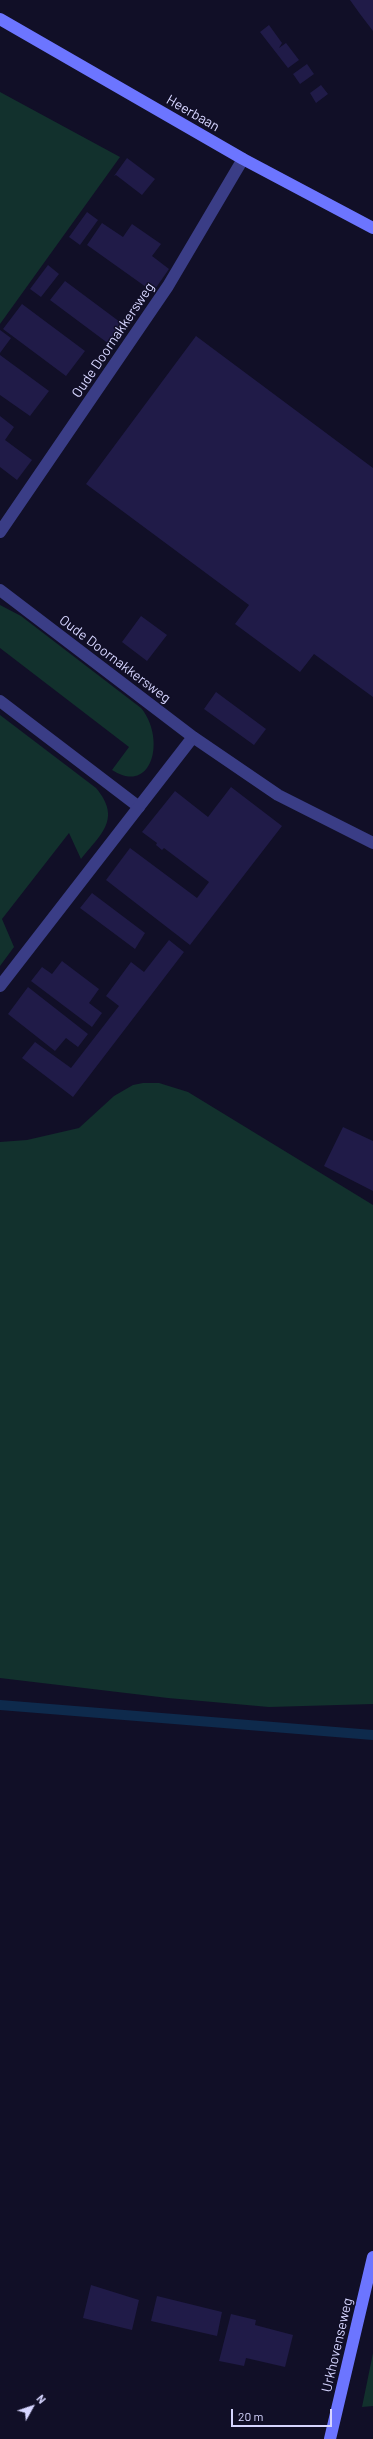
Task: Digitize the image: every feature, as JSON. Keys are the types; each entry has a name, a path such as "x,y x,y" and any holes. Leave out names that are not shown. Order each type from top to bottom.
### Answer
{"street":[{"name":"Heerbaan","path":"0,19 243,159 373,228"},
{"name":"Oude Doornakkersweg","path":"0,532 168,286 243,159"},
{"name":"Oude Doornakkersweg","path":"0,590 193,737 278,795 373,843"},
{"path":"0,701 139,807"},
{"path":"0,986 193,737"},
{"name":"Urkhovenseweg","path":"330,2439 373,2257"}],"green space":[{"path":"0,92 120,157 0,324"},
{"path":"0,605 21,616 141,708 149,720 153,734 154,748 151,760 146,770 137,776 126,776 112,770 129,747 0,648"},
{"path":"0,715 96,788 104,799 108,817 106,826 101,834 81,859 69,833 2,919 14,947 0,966"},
{"path":"143,1083 159,1083 188,1092 373,1205 373,1704 269,1707 168,1698 0,1678 0,1142 27,1140 79,1128 114,1096 133,1085"},
{"path":"373,2353 373,2406 362,2407"}],"building":[{"path":"350,0 373,0 373,31 360,14"},
{"path":"269,25 282,43 279,48 286,43 299,60 288,68 260,32"},
{"path":"307,64 314,74 300,84 293,74"},
{"path":"321,85 328,94 316,103 310,93"},
{"path":"127,158 155,179 142,195 116,175 114,176"},
{"path":"87,212 98,220 80,245 69,237"},
{"path":"102,223 123,237 132,224 161,244 152,256 169,269 153,292 87,245"},
{"path":"48,265 59,274 41,297 30,289"},
{"path":"65,281 124,325 109,344 50,300"},
{"path":"22,304 85,351 66,376 3,329"},
{"path":"0,330 11,338 0,353"},
{"path":"196,336 373,468 373,697 314,654 300,672 235,624 249,605 86,484"},
{"path":"0,355 49,391 30,416 0,395"},
{"path":"0,416 14,427 5,440 32,460 17,480 0,467"},
{"path":"141,616 167,635 147,661 122,642"},
{"path":"216,692 266,729 254,745 204,709"},
{"path":"231,787 282,826 190,945 106,880 130,848 197,898 209,882 164,848 162,850 156,845 157,843 142,832 175,791 208,817"},
{"path":"92,893 145,933 135,949 80,908"},
{"path":"169,940 184,952 73,1097 22,1058 35,1042 71,1068 119,1006 106,996 131,962 144,972"},
{"path":"62,961 99,989 89,1003 102,1013 92,1027 31,981 42,967 52,974"},
{"path":"28,987 88,1034 78,1047 66,1038 55,1051 8,1014"},
{"path":"343,1127 373,1141 373,1191 324,1166"},
{"path":"91,2285 139,2300 132,2330 83,2318"},
{"path":"157,2296 222,2312 217,2336 151,2321"},
{"path":"231,2314 256,2320 255,2325 293,2335 285,2367 246,2358 244,2366 219,2361"}],"waterway":[{"path":"0,1705 373,1735"}]}
